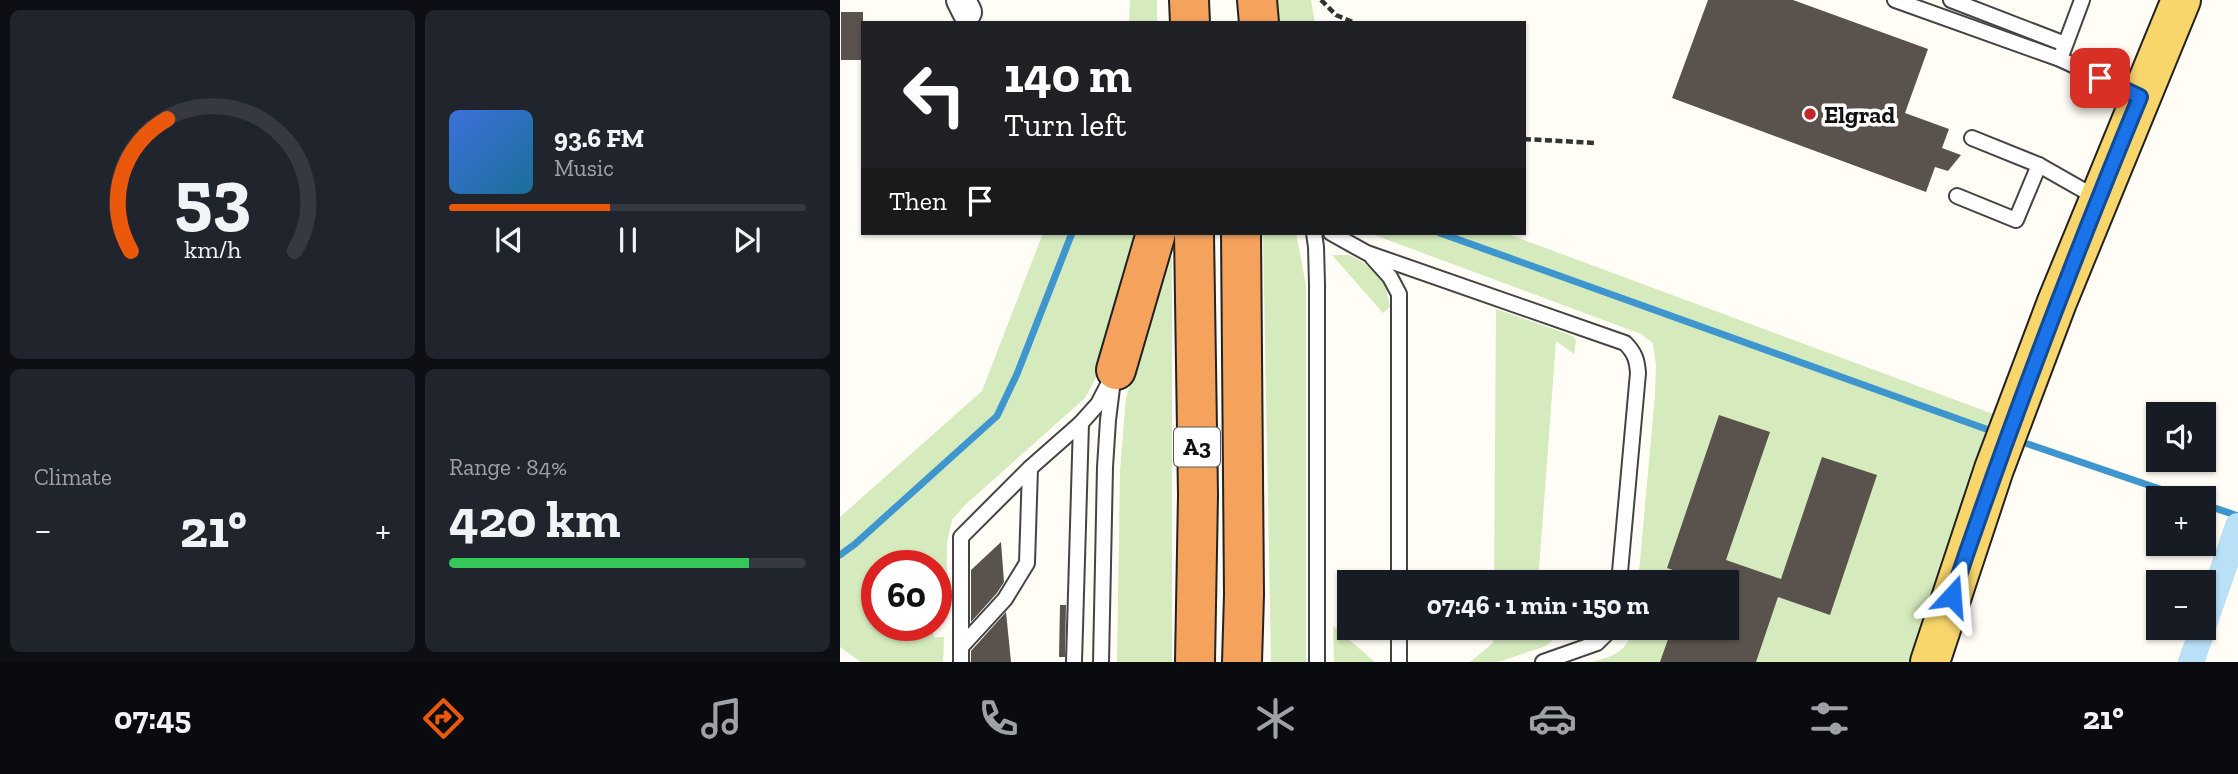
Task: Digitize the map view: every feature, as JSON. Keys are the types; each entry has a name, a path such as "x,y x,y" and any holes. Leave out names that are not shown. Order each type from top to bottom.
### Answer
{"highway":[{"path":"1169,0 1169,21"},
{"path":"1189,0 1190,21"},
{"path":"1237,0 1237,21"},
{"path":"1256,0 1259,21"},
{"path":"1116,370 1155,235"},
{"name":"A3","path":"1194,235 1198,495 1195,662"},
{"name":"A3","path":"1241,235 1244,595 1242,662"}],"main road":[{"path":"1930,662 1994,469 2057,302 2182,0"}],"lane":[{"path":"1895,0 2060,59 2140,97"},
{"path":"1951,0 2065,44"},
{"path":"2060,59 2082,0"},
{"path":"1972,138 2039,165 2098,199"},
{"path":"1957,196 2016,220 2039,165"},
{"path":"1314,235 1317,284 1317,662"},
{"path":"1335,235 1381,264 1399,294 1399,570"},
{"path":"1367,253 1457,282 1625,343 1632,350 1637,360 1638,373 1620,570"},
{"path":"961,654 961,537 1030,468 1081,423 1098,404 1116,370"},
{"path":"1101,662 1105,467 1108,420 1116,370"},
{"path":"1074,662 1081,423"},
{"path":"961,654 1005,599 1027,563 1030,468"},
{"path":"1399,640 1399,662"},
{"path":"1543,662 1600,640"}],"path":[{"path":"1321,0 1336,15 1350,21"},
{"path":"1526,139 1595,143"}],"green space":[{"path":"1130,0 1157,0 1157,21 1129,21"},
{"path":"1273,0 1311,0 1315,21 1275,21"},
{"path":"1042,235 1142,235 1119,317 1104,359 1085,398 964,506 952,520 947,550 861,550 861,641 944,641 943,662 861,662 840,647 840,517 982,391"},
{"path":"1263,235 1296,235 1306,285 1306,662 1271,662"},
{"path":"1374,235 1510,235 1996,415 1911,662 1592,662 1619,652 1628,640 1739,640 1739,570 1639,570 1655,395 1656,366 1653,343 1641,334"},
{"path":"1332,255 1349,255 1363,262 1385,284 1390,307 1383,313"},
{"path":"1172,257 1172,662 1117,662 1120,471 1126,398 1166,261"},
{"path":"1496,309 1573,336 1576,341 1574,354 1556,341 1539,570 1494,570"},
{"path":"1333,626 1337,629 1337,640 1349,640 1375,662 1334,662"},
{"path":"1493,640 1552,640 1546,646 1498,662 1470,662"}],"building":[{"path":"1708,0 1793,0 1928,49 1905,113 1949,129 1942,148 1961,155 1948,171 1935,167 1926,192 1672,98"},
{"path":"841,12 863,12 861,60 841,60"},
{"path":"1719,415 1770,432 1726,560 1781,579 1822,457 1877,475 1830,615 1778,597 1756,662 1660,662 1668,640 1739,640 1739,570 1667,568"},
{"path":"1001,542 1004,582 971,622 971,570"},
{"path":"1060,605 1066,605 1065,657 1059,657"},
{"path":"1006,612 1011,662 971,662 971,651"}],"waterway":[{"path":"840,555 997,416 1017,374 1071,235"},
{"path":"1446,235 1986,429"},
{"path":"2028,444 2151,486"},
{"path":"2216,508 2238,516"},
{"path":"2216,589 2238,526"},
{"path":"2191,662 2199,640"}],"place":[{"name":"Elgrad","path":"1810,114"}],"route":[{"path":"1952,596 1994,469 2057,302 2140,97 2100,78"}]}
